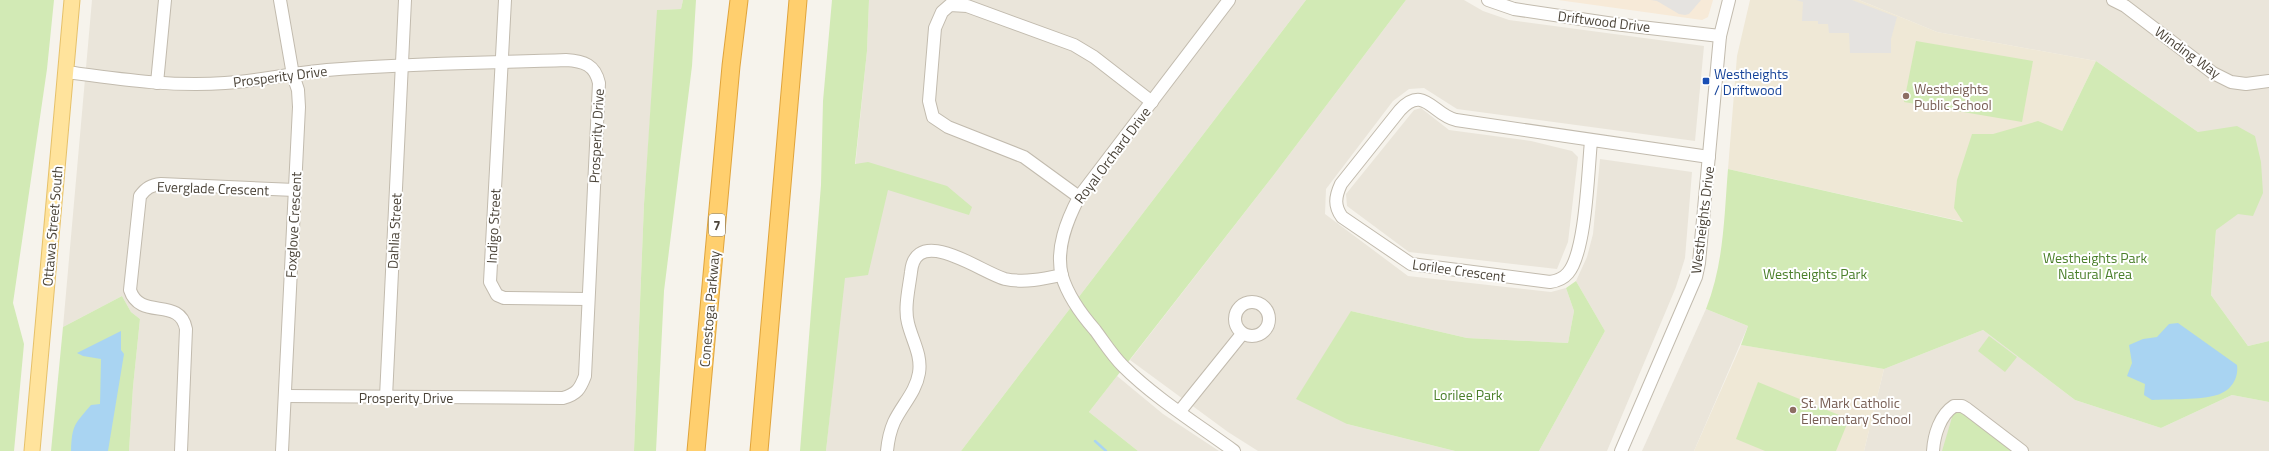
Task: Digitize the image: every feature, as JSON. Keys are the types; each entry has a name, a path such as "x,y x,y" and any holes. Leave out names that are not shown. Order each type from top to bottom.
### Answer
{"highway":[{"name":"Conestoga Parkway","path":"696,451 731,66 739,0"},
{"path":"759,451 798,0"}],"main road":[{"name":"Ottawa Street South","path":"32,451 72,0"}],"street":[{"path":"157,83 165,0"},
{"name":"Foxglove Crescent","path":"280,0 293,75 298,90 299,107 286,396 282,451"},
{"name":"Dahlia Street","path":"386,397 405,0"},
{"name":"Indigo Street","path":"505,0 490,282 497,295 504,298 588,299"},
{"name":"Driftwood Drive","path":"1488,0 1514,9 1614,24 1720,36"},
{"name":"Westheights Drive","path":"1621,451 1696,277 1699,263 1720,36 1729,0"},
{"name":"Winding Way","path":"2113,0 2125,6 2213,73 2231,82 2246,84 2269,81"},
{"name":"Royal Orchard Drive","path":"1222,2 1152,102 1078,197 1068,218 1062,242 1062,275 1070,295 1085,318 1122,365 1234,451"},
{"path":"1078,197 1024,157 948,127 933,117 929,109 929,94 935,28 942,12 950,5 967,6 1074,45 1094,57 1152,102"},
{"name":"Prosperity Drive","path":"66,72 157,83 226,83 326,70 403,66 576,60 594,68 598,77 585,376 581,387 574,395 563,398 286,396"},
{"name":"Lorilee Crescent","path":"1590,141 1580,243 1575,262 1568,274 1559,281 1550,282 1411,264 1342,217 1336,205 1337,193 1341,184 1400,110 1409,101 1416,99 1426,101 1445,116 1456,120 1590,141 1709,157"},
{"name":"Everglade Crescent","path":"181,451 186,329 184,322 174,311 140,305 132,297 130,290 140,196 144,190 152,185 161,184 295,190"},
{"path":"887,451 889,436 895,421 914,389 919,374 918,353 907,315 911,269 914,260 920,253 929,250 947,252 988,273 1005,279 1027,281 1062,275"},
{"path":"1180,411 1242,334"},
{"path":"1933,451 1944,414 1954,406 1962,406 1985,421 2022,451"}],"shaded area":[{"path":"92,0 683,0 681,9 658,10 644,204 634,451 129,451 133,387 140,319 131,312 122,296 63,327"},
{"path":"869,0 1306,0 961,451 826,451 867,51"},
{"path":"1406,0 1464,0 1483,11 1509,20 1704,46 1695,141 1457,109 1424,88 1409,89 1393,101 1326,189 1325,214 1408,276 1551,292 1566,288 1574,311 1568,343 1467,338 1351,311 1347,424 1455,451 1258,451 1228,432 1130,360 1273,176"},
{"path":"1558,0 1713,0 1708,17 1702,20"},
{"path":"1651,0 1701,0 1689,14 1685,15 1679,14 1657,1"},
{"name":"Westheights Public School","path":"1750,0 1859,0 1937,32 2096,61 2062,131 1983,226 1728,169 1737,56"},
{"path":"1796,0 1852,0 1897,17 1891,39 1891,53 1850,53 1849,33 1829,33 1828,24 1818,24 1818,21 1802,21 1803,2"},
{"path":"1859,0 2269,0 2269,341 2248,346 2211,295 2216,230 2198,132 2096,61 1937,32"},
{"path":"1421,108 1449,130 1531,141 1572,151 1578,157 1568,242 1557,269 1409,252 1347,206 1346,194 1414,110"},
{"path":"1600,159 1692,172 1685,258 1676,287 1607,451 1539,451 1605,331 1576,281 1587,257 1593,234"},
{"path":"1706,309 1748,326 1694,451 1642,451"},
{"path":"1983,330 2075,400 2161,428 2232,395 2269,402 2269,451 1864,451 1884,369"},
{"name":"St. Mark Catholic Elementary School","path":"1741,345 1884,369 1864,451 1694,451"},
{"path":"1117,376 1163,414 1219,451 1138,451 1089,412"}],"green space":[{"path":"0,0 54,0 47,69 13,303 24,344 14,451 0,451"},
{"path":"683,0 696,0 692,66 664,291 656,451 634,451 644,204 657,10 681,9"},
{"path":"832,0 869,0 867,51 855,164 868,162 947,186 972,207 969,215 888,190 868,275 845,278 826,451 800,451 821,185 823,101"},
{"path":"1306,0 1406,0 1273,176 1089,412 1138,451 961,451"},
{"path":"1916,41 2033,61 2022,122 1904,102"},
{"name":"Westheights Park Natural Area","path":"2096,61 2198,132 2237,126 2255,136 2261,162 2263,193 2253,216 2238,214 2216,230 2211,295 2248,346 2269,341 2269,402 2232,395 2161,428 2075,400 1983,330 1884,369 1741,345 1748,326 1706,309 1712,292 1720,257 1728,169 1963,222 1954,208 1957,180 1972,134 1993,134 2038,121 2062,131"},
{"name":"Lorilee Park","path":"1576,281 1605,331 1539,451 1455,451 1347,424 1296,399 1351,311 1467,338 1568,343 1574,311 1566,288"},
{"path":"122,296 131,312 140,319 133,387 129,451 51,451 63,327"},
{"path":"1989,336 2017,357 2005,372 1978,351"},
{"path":"1758,382 1849,419 1836,451 1765,451 1736,439"},
{"path":"1957,411 1964,411 2016,451 1942,451 1953,414"}],"water":[{"path":"2178,323 2237,365 2237,375 2233,383 2222,393 2203,398 2152,400 2144,395 2145,384 2127,376 2132,363 2129,345 2143,339 2157,337 2169,324"},
{"path":"121,331 121,350 124,354 108,451 71,451 72,435 75,425 91,405 100,404 101,359 83,356 77,353"}],"waterway":[{"path":"1095,441 1106,451"}],"place":[{"name":"Westheights / Driftwood","path":"1706,81"},
{"name":"Westheights Public School","path":"1906,96"},
{"name":"St. Mark Catholic Elementary School","path":"1793,410"}],"park label":[{"name":"Westheights Park","path":"1815,273"}]}
